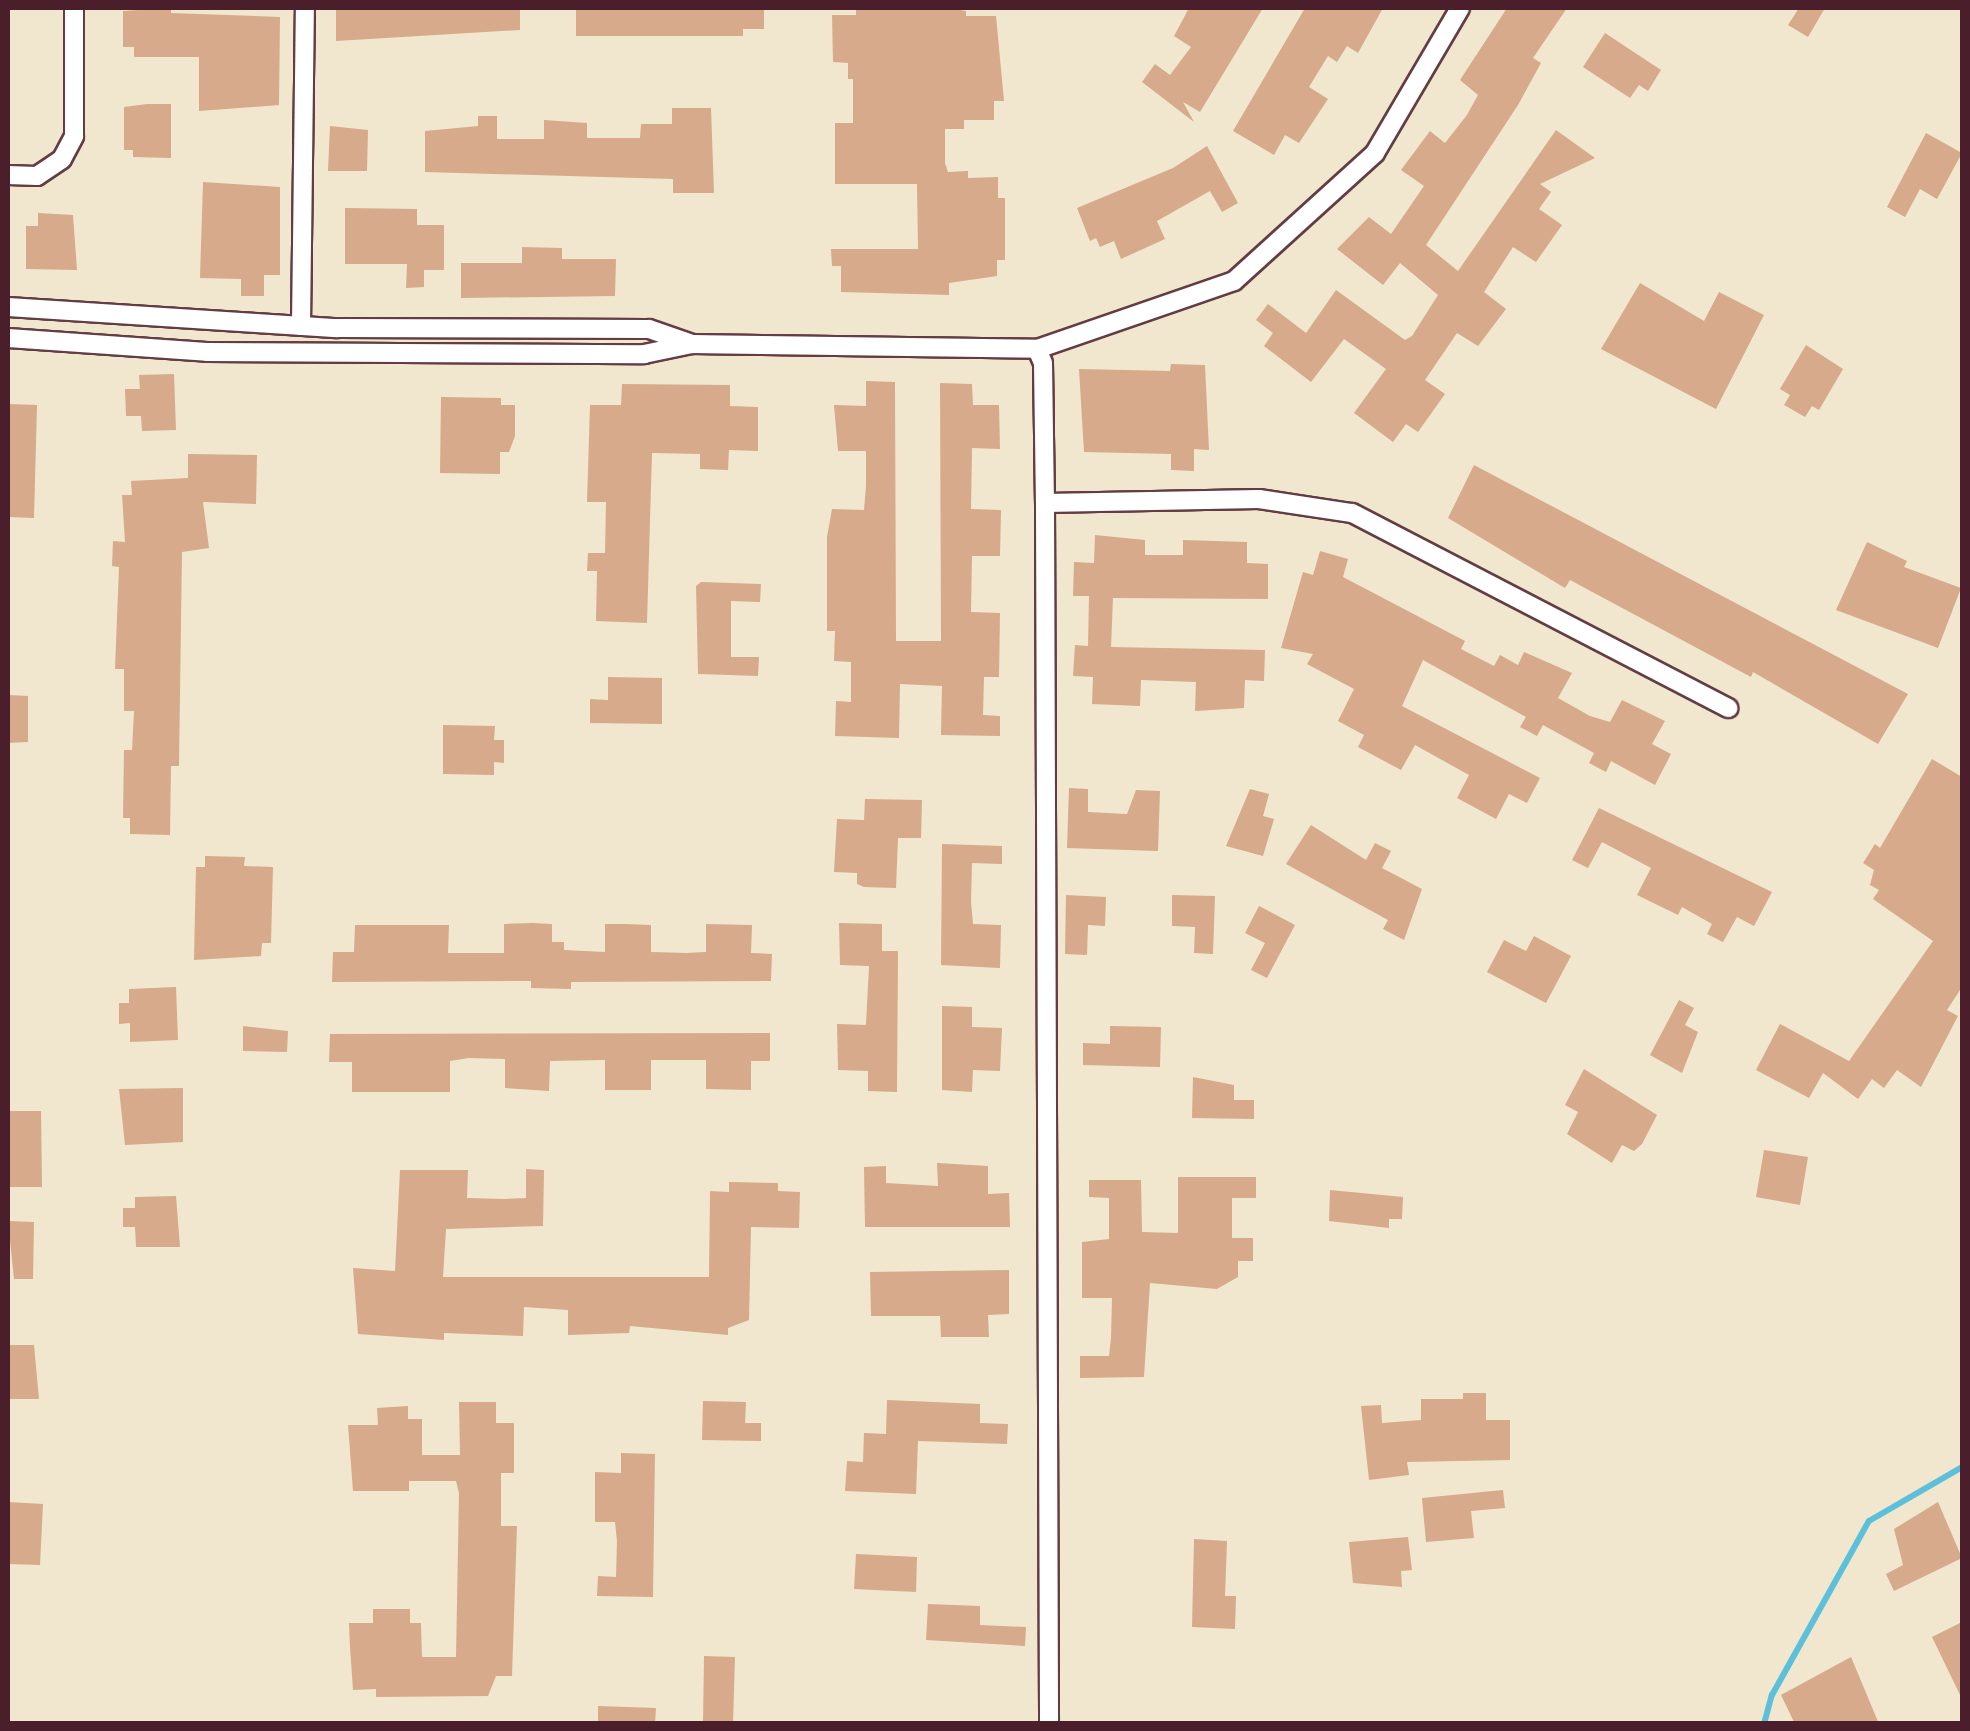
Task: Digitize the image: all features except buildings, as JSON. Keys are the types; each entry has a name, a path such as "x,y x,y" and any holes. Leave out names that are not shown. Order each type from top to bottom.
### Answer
{"street":[{"path":"8,175 37,176 62,160 74,136 74,8"},
{"path":"301,326 305,8"},
{"path":"8,338 227,352 644,354 692,344 1036,349 1234,281 1375,153 1460,8"},
{"path":"8,307 301,326 649,328 692,344"},
{"path":"1036,349 1043,363 1045,503 1049,1724"},
{"path":"1045,503 1259,499 1352,513 1728,708"}],"waterway":[{"path":"1764,1724 1772,1695 1869,1521 1962,1467"}]}
